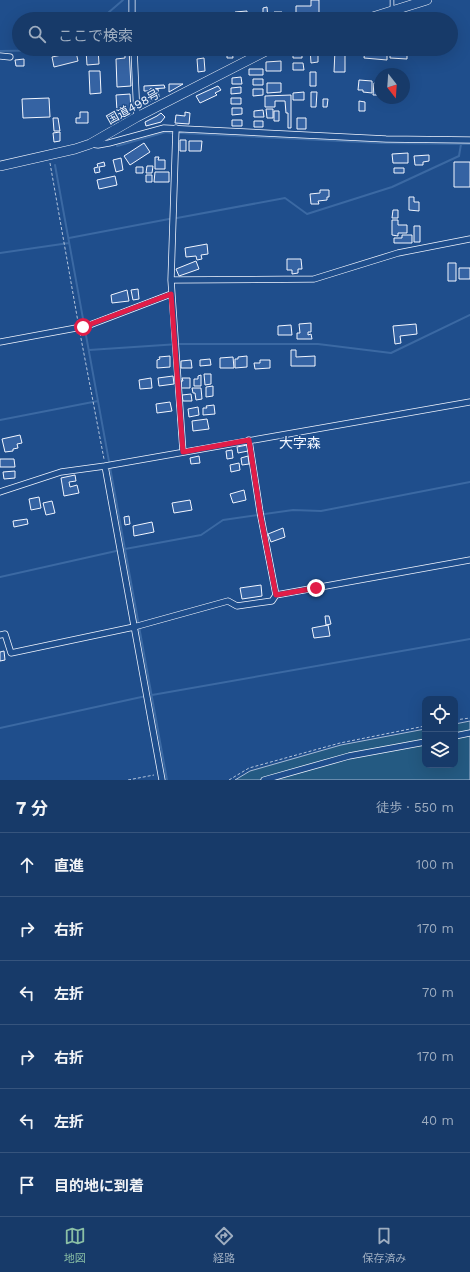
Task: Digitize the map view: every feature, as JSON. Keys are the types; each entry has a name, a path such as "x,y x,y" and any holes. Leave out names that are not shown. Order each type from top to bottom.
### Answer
{"highway":[{"path":"389,12 427,0"},
{"name":"国道498号","path":"0,166 75,150 90,144 137,117 256,56"}],"street":[{"path":"132,0 132,12"},
{"path":"0,56 10,56"},
{"path":"134,56 137,117"},
{"path":"90,144 98,145 109,143 164,128 386,139 470,140"},
{"path":"176,128 171,294 183,452"},
{"path":"171,280 314,279 398,253 470,239"},
{"path":"0,342 85,326 171,294"},
{"path":"0,492 61,472 105,466 470,402"},
{"path":"0,635 4,634 11,653 134,627 228,602 237,606 272,602 276,595 249,440"},
{"path":"105,466 162,780"},
{"path":"276,595 470,560"},
{"path":"458,735 470,733"},
{"path":"264,780 349,756 422,743"}],"lane":[{"path":"392,0 392,11"}],"path":[{"path":"51,155 50,165 64,246"},
{"path":"92,400 105,466"},
{"path":"458,720 470,718"},
{"path":"229,780 249,768 340,742 422,727"},
{"path":"128,780 161,773"}],"shaded area":[{"path":"470,721 470,780 235,780 250,771 341,745 422,730 422,768 458,768 458,723"}],"building":[{"path":"311,0 319,0 319,12 296,12 296,6 311,6"},
{"path":"267,7 267,12 263,12 263,8"},
{"path":"77,56 78,61 54,67 52,57"},
{"path":"86,56 98,56 99,64 87,65"},
{"path":"125,56 129,56 131,86 117,87 116,59 125,58"},
{"path":"227,56 233,56 233,58 227,58"},
{"path":"293,56 302,56 302,58 293,58"},
{"path":"310,56 318,56 318,62 311,63"},
{"path":"335,56 345,56 345,72 334,72"},
{"path":"364,56 387,56 387,60 364,58"},
{"path":"390,56 407,56 407,59 390,58"},
{"path":"204,58 205,71 198,72 197,59"},
{"path":"24,59 24,66 16,66 15,60"},
{"path":"281,61 281,71 266,71 266,62"},
{"path":"293,63 303,63 304,70 293,70"},
{"path":"249,69 263,69 263,75 249,75"},
{"path":"89,71 100,71 101,93 90,94"},
{"path":"310,72 316,72 316,86 310,86"},
{"path":"241,77 242,84 232,84 232,78"},
{"path":"253,79 263,79 263,85 253,85"},
{"path":"359,80 372,81 372,93 358,90"},
{"path":"267,83 281,83 281,92 267,93"},
{"path":"169,84 183,84 169,92"},
{"path":"164,85 165,88 144,91 144,86"},
{"path":"218,86 221,90 215,93 217,95 200,103 196,96"},
{"path":"241,87 241,93 231,94 231,88"},
{"path":"150,89 158,89 159,97 150,101"},
{"path":"253,89 263,89 263,95 253,96"},
{"path":"304,92 304,100 293,100 293,93"},
{"path":"311,92 317,92 316,107 311,107"},
{"path":"130,94 131,110 117,111 116,95"},
{"path":"291,95 291,128 288,128 288,113 286,113 285,101 275,101 275,107 265,107 265,96"},
{"path":"49,98 50,117 23,118 22,99"},
{"path":"231,98 241,98 241,104 231,104"},
{"path":"323,99 328,99 327,107 323,107"},
{"path":"359,101 365,102 365,111 359,111"},
{"path":"232,108 242,108 242,114 232,115"},
{"path":"266,109 273,109 273,118 267,118"},
{"path":"263,110 264,117 254,117 254,111"},
{"path":"274,111 279,111 279,121 274,121"},
{"path":"80,112 88,112 88,123 76,123 76,118 80,118"},
{"path":"185,112 190,113 189,124 175,123 176,115 185,116"},
{"path":"161,113 165,117 161,122 146,126 145,122"},
{"path":"53,118 58,118 60,131 54,131"},
{"path":"297,118 306,118 306,129 297,129"},
{"path":"232,120 242,120 242,126 232,126"},
{"path":"254,121 263,121 263,127 254,127"},
{"path":"60,132 60,141 54,142 53,133"},
{"path":"180,140 186,140 186,151 180,151"},
{"path":"189,141 202,141 201,151 189,151"},
{"path":"144,143 150,152 130,165 124,156"},
{"path":"408,153 408,163 393,163 392,154"},
{"path":"429,155 429,161 423,162 423,165 415,165 414,156"},
{"path":"155,157 159,157 158,160 165,160 165,169 155,169"},
{"path":"121,158 123,170 116,172 113,160"},
{"path":"104,162 105,166 99,167 100,172 95,173 94,168 98,167 97,164"},
{"path":"454,162 470,162 470,187 454,187"},
{"path":"147,166 153,166 152,173 146,173"},
{"path":"136,167 143,167 143,173 136,173"},
{"path":"394,168 404,168 404,173 394,173"},
{"path":"155,172 169,172 169,182 154,182"},
{"path":"146,175 152,175 152,182 146,182"},
{"path":"115,176 117,185 99,189 97,180"},
{"path":"320,190 329,190 329,197 327,197 327,200 318,201 319,204 311,204 310,194 320,193"},
{"path":"409,197 414,197 414,202 419,202 419,211 409,210"},
{"path":"393,210 398,210 398,218 392,218"},
{"path":"392,220 398,220 398,225 407,225 407,233 398,233 398,236 392,235"},
{"path":"414,226 420,226 420,242 414,242"},
{"path":"402,235 412,235 412,243 394,243 394,238 402,238"},
{"path":"207,244 208,254 201,255 202,259 197,260 196,256 186,257 185,248"},
{"path":"287,259 301,259 302,269 298,269 298,273 292,274 292,270 287,270"},
{"path":"196,261 199,269 179,276 176,269"},
{"path":"448,263 456,263 456,281 448,281"},
{"path":"459,268 470,268 470,279 459,279"},
{"path":"138,289 139,299 133,300 131,290"},
{"path":"127,290 129,301 112,303 111,295"},
{"path":"311,323 311,332 308,332 308,335 311,334 312,339 297,339 297,333 300,333 299,324"},
{"path":"416,324 417,334 400,336 401,343 395,344 393,326"},
{"path":"291,325 292,335 278,335 278,326"},
{"path":"291,350 296,350 296,357 315,356 315,366 291,366"},
{"path":"170,356 170,367 157,368 157,360 160,359 159,357"},
{"path":"247,356 247,367 235,368 235,359 238,359 238,357"},
{"path":"233,357 234,368 220,368 220,358"},
{"path":"210,359 211,365 200,366 200,360"},
{"path":"191,360 192,368 181,368 181,361"},
{"path":"260,360 270,360 270,368 255,369 254,363 260,363"},
{"path":"204,374 211,374 211,384 205,385"},
{"path":"201,375 201,386 194,386 194,379 198,379 198,376"},
{"path":"173,376 174,384 159,386 158,378"},
{"path":"151,378 152,388 140,389 139,380"},
{"path":"182,378 190,378 190,388 181,388 181,381 183,381"},
{"path":"213,386 213,396 206,397 206,387"},
{"path":"192,388 201,388 202,399 196,400 195,393 193,393"},
{"path":"191,394 192,401 183,401 182,395"},
{"path":"170,402 172,411 157,413 156,404"},
{"path":"214,405 215,414 203,415 203,408"},
{"path":"198,407 199,415 189,417 188,409"},
{"path":"207,419 209,429 193,431 192,421"},
{"path":"20,435 22,443 17,444 18,448 13,449 13,451 5,452 2,439"},
{"path":"247,445 248,451 238,453 237,447"},
{"path":"232,450 233,458 227,459 226,451"},
{"path":"199,456 200,463 191,464 190,458"},
{"path":"248,456 249,464 242,465 241,458"},
{"path":"0,459 14,459 15,467 0,467"},
{"path":"239,463 240,470 231,472 230,465"},
{"path":"15,471 15,478 4,479 3,472"},
{"path":"75,475 76,481 69,482 70,487 77,485 79,493 64,496 61,478"},
{"path":"244,490 246,500 233,503 230,494"},
{"path":"39,497 41,508 31,510 29,499"},
{"path":"190,500 192,510 174,513 172,503"},
{"path":"52,501 55,513 46,515 43,503"},
{"path":"129,516 130,524 125,525 124,517"},
{"path":"27,519 28,524 14,527 13,521"},
{"path":"152,522 154,532 134,536 133,526"},
{"path":"283,528 285,537 271,542 268,534"},
{"path":"261,585 262,596 242,599 240,588"},
{"path":"325,616 329,616 331,624 326,625"},
{"path":"328,625 330,636 314,638 312,628"},
{"path":"4,651 5,660 0,661 0,652"}],"waterway":[{"path":"109,12 123,0"},
{"path":"0,51 12,51"},
{"path":"117,146 166,132 172,133"},
{"path":"180,133 382,143 470,144"},
{"path":"177,218 285,198 307,214 392,187 459,156 461,144"},
{"path":"55,165 167,780"},
{"path":"69,238 169,219"},
{"path":"0,253 69,243"},
{"path":"89,350 179,344 318,344 391,353 470,315"},
{"path":"0,420 98,401"},
{"path":"0,577 125,549 201,535 223,520 293,510 321,511 470,482"},
{"path":"152,695 470,639"},
{"path":"0,728 146,696"}],"district":[{"name":"大字森","path":"300,443"}],"route":[{"path":"83,327 171,294 183,452 249,440 261,518 276,595 316,588"}]}
